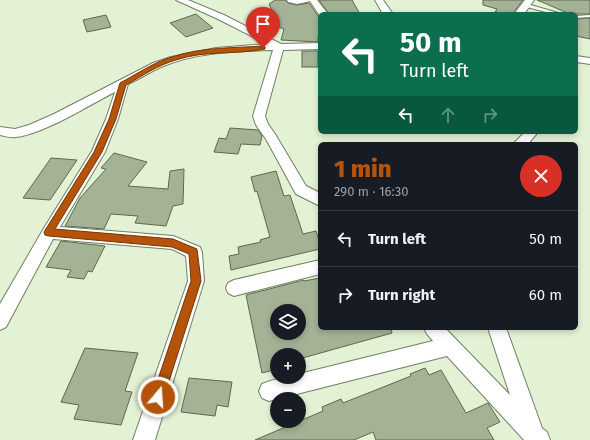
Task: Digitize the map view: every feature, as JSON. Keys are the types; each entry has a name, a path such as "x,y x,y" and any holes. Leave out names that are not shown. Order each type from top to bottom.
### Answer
{"street":[{"path":"180,0 220,17 279,47"},
{"path":"291,0 306,0"},
{"path":"313,0 322,12"},
{"path":"379,0 387,12"},
{"path":"521,12 528,3"},
{"path":"0,130 15,133 33,128 58,117 174,58 202,52 318,46"},
{"path":"279,47 259,116 262,125 271,137 301,190 318,199"},
{"path":"578,59 590,61"},
{"path":"0,321 49,232 98,152 112,119 123,84"},
{"path":"523,142 530,134"},
{"path":"49,232 173,243 194,252 196,281 144,440"},
{"path":"234,288 318,267"},
{"path":"435,330 534,439"},
{"path":"498,330 534,439"},
{"path":"269,391 449,346"}],"lane":[{"path":"528,3 554,12"},
{"path":"578,17 590,16"}],"building":[{"path":"275,0 286,0 288,3 297,5 309,3 318,16 318,42 281,40 284,29 260,20 273,12 269,4"},
{"path":"319,0 352,0 359,12 328,12"},
{"path":"483,0 523,0 514,12 495,12 497,9 483,5"},
{"path":"537,0 590,0 590,14 565,12"},
{"path":"196,14 213,28 186,37 170,23"},
{"path":"106,15 111,27 87,32 83,20"},
{"path":"590,18 590,39 578,36 578,19"},
{"path":"302,51 318,51 318,67 302,67"},
{"path":"230,128 258,130 262,136 260,145 241,144 238,154 214,152 219,138 226,139"},
{"path":"114,153 147,162 128,186 168,189 170,171 184,169 183,204 173,206 166,226 135,223 138,216 111,214 104,229 65,226 80,198 106,169 101,168"},
{"path":"51,158 77,160 50,200 23,198"},
{"path":"276,171 284,196 290,195 303,234 316,231 318,236 318,249 231,270 229,256 239,254 238,247 261,242 260,240 270,237 257,191 255,192 251,177"},
{"path":"61,241 105,246 92,272 88,271 84,279 67,277 71,270 46,267"},
{"path":"318,278 318,330 391,330 392,333 306,357 306,348 270,348 270,371 262,373 246,295 304,280"},
{"path":"85,348 138,353 125,391 132,392 121,425 74,419 79,405 61,402"},
{"path":"425,368 429,375 441,370 466,413 488,403 500,422 487,428 494,440 376,440 373,432 354,440 255,440 283,428 306,428 306,418 323,411 322,407 341,399 343,403 411,376 410,374"},
{"path":"189,378 232,382 228,407 217,405 215,416 181,412"}],"route":[{"path":"158,397 196,281 194,252 173,243 49,232 98,152 112,119 123,84 174,58 202,52 263,48"}]}
